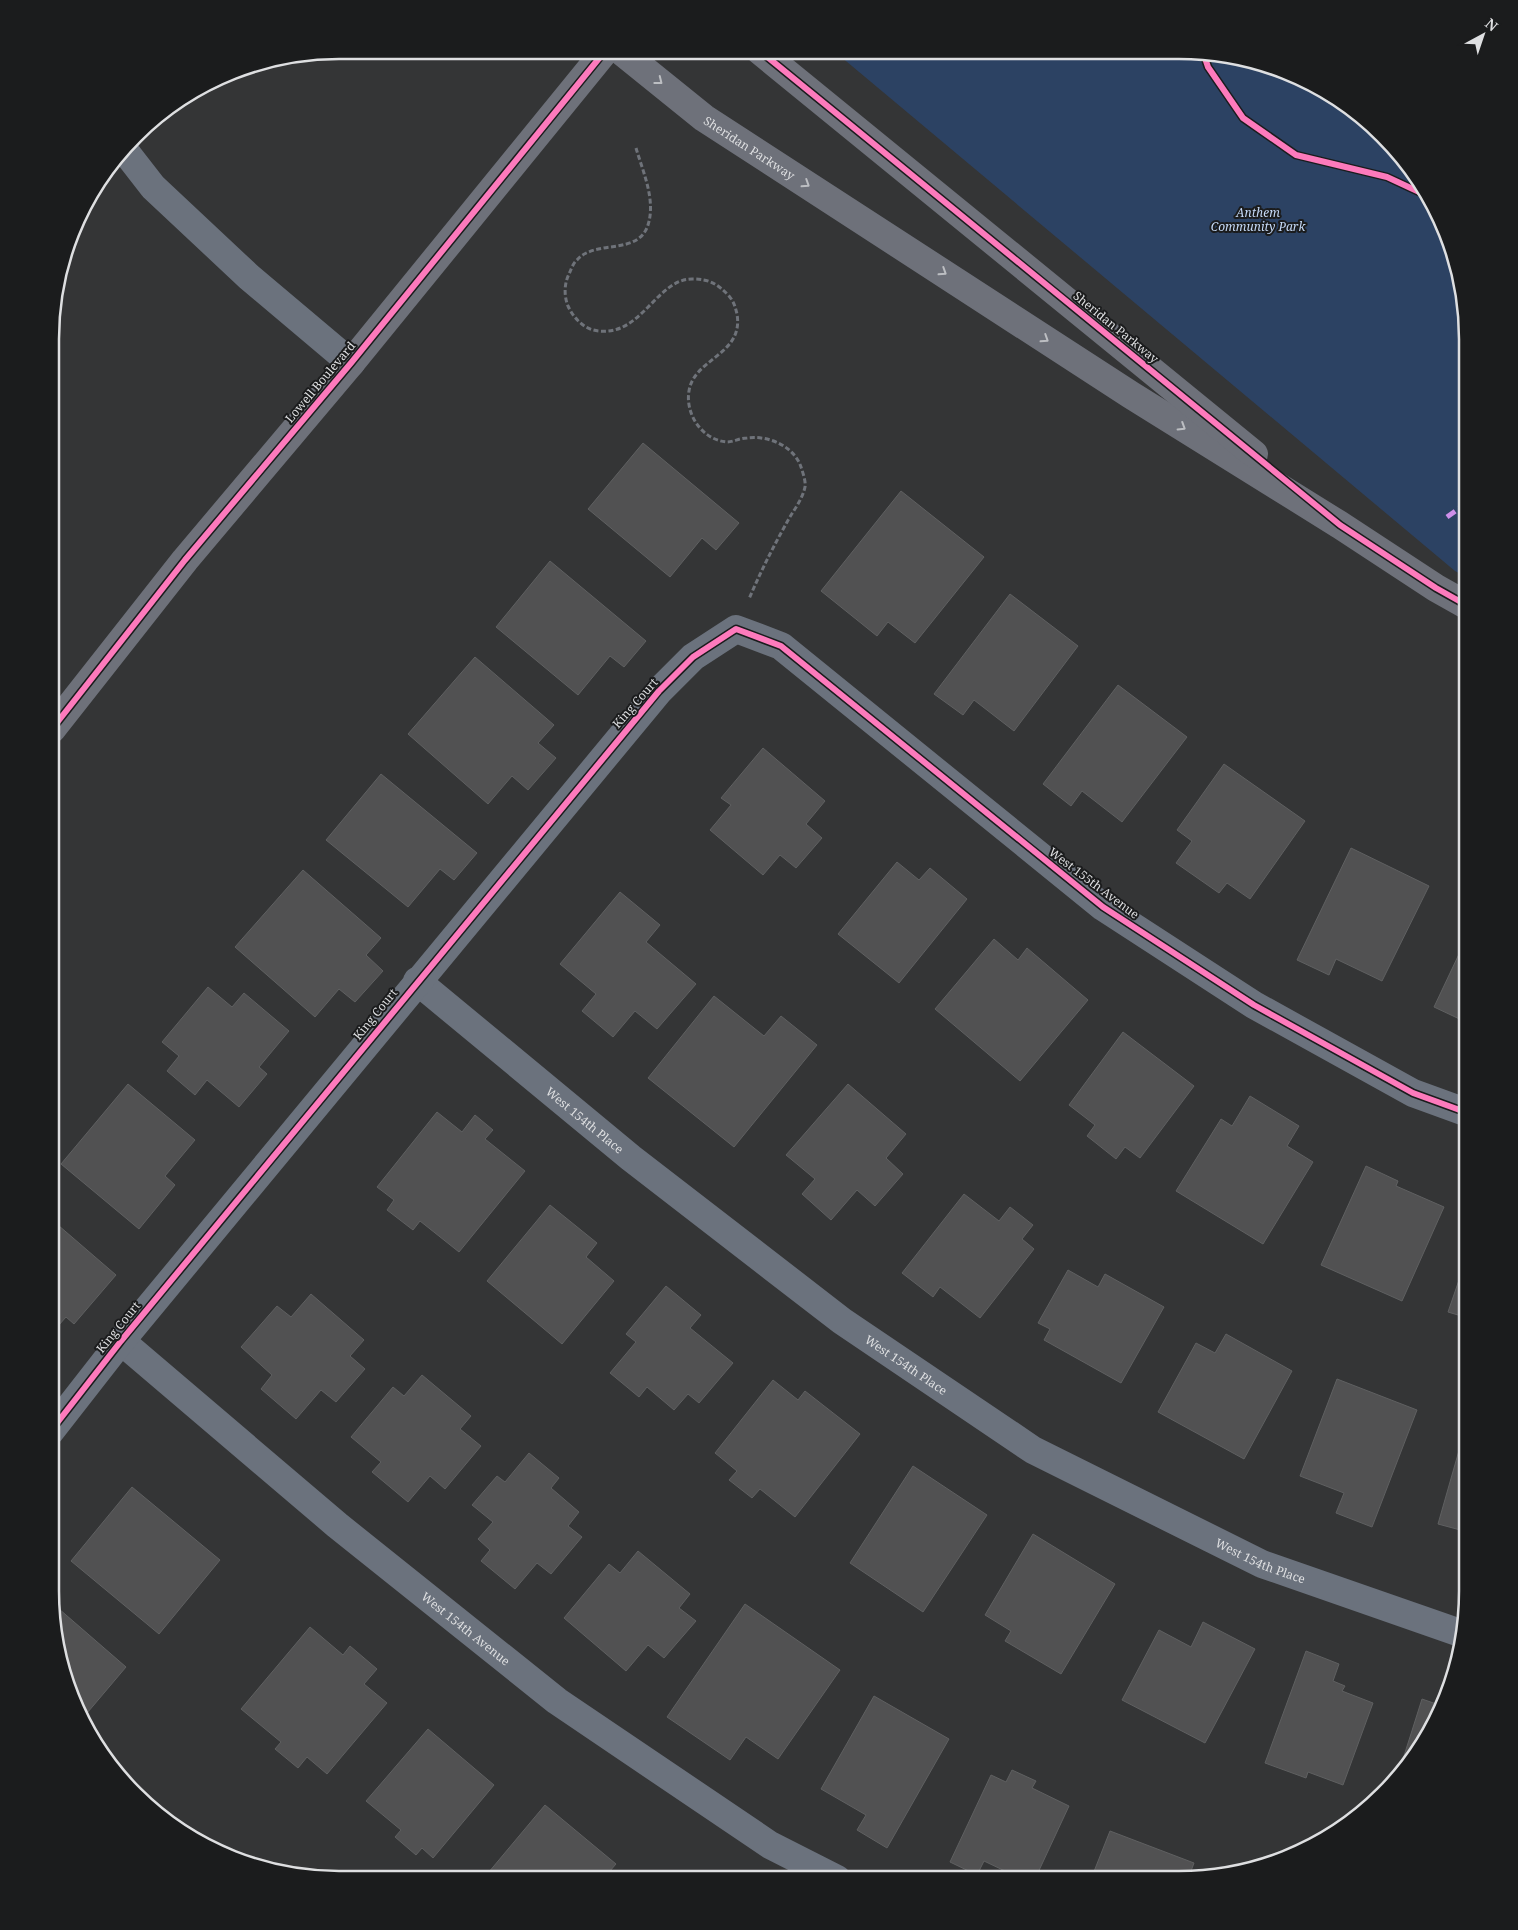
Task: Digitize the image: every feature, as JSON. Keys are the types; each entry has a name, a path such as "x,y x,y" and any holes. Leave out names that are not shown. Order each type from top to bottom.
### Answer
{"main road":[{"name":"Lowell Boulevard","path":"59,720 185,560 351,363 598,59"},
{"name":"Sheridan Parkway","path":"631,59 704,118 1131,395 1459,601"},
{"name":"Sheridan Parkway","path":"770,59 1340,525"}],"street":[{"path":"127,155 154,187 249,277 351,363"},
{"name":"King Court","path":"59,1420 121,1341 660,691 694,657 736,629"},
{"name":"West 155th Avenue","path":"736,629 782,646 1103,907 1254,1005 1413,1093 1459,1110"},
{"name":"West 154th Place","path":"417,982 631,1158 842,1321 1033,1450 1262,1564 1456,1632"},
{"name":"West 154th Avenue","path":"121,1341 337,1525 557,1701 770,1845 821,1871"}],"path":[{"path":"636,148 651,209 648,227 636,241 596,249 577,259 564,282 567,304 576,320 591,330 608,332 623,328 670,288 685,279 708,279 722,288 735,303 738,323 732,342 698,371 688,390 689,410 697,426 709,436 726,442 749,437 768,438 785,446 801,464 806,486 799,505 762,569 736,629"}],"green space":[{"name":"Anthem Community Park","path":"844,59 1197,59 1216,61 1252,68 1286,80 1319,96 1364,128 1390,154 1422,199 1438,232 1454,284 1459,321 1459,573"}],"building":[{"path":"643,443 739,523 716,550 702,538 670,577 588,509"},
{"path":"901,491 984,557 915,643 888,622 877,636 821,591"},
{"path":"550,561 646,641 624,667 610,656 578,695 496,627"},
{"path":"1010,594 1078,646 1014,731 974,700 963,715 934,694"},
{"path":"475,657 554,725 538,743 556,758 528,790 512,776 488,804 408,734"},
{"path":"1118,685 1187,737 1122,822 1082,791 1071,806 1043,784"},
{"path":"763,748 825,801 806,824 822,838 796,868 780,855 763,875 710,830 731,805 721,798"},
{"path":"1224,764 1305,821 1250,899 1227,883 1219,893 1176,863 1192,841 1177,830"},
{"path":"381,774 477,853 454,880 440,869 408,907 326,840"},
{"path":"1351,848 1429,886 1382,981 1336,959 1329,975 1297,960"},
{"path":"897,862 919,880 930,868 967,899 899,983 838,934"},
{"path":"303,870 381,938 366,955 383,971 355,1002 339,989 315,1017 235,947"},
{"path":"620,892 660,925 646,942 696,984 657,1029 635,1011 613,1037 582,1011 596,994 560,964"},
{"path":"994,939 1018,960 1027,948 1088,1000 1020,1081 935,1009"},
{"path":"1459,954 1459,1019 1434,1007"},
{"path":"208,987 232,1007 244,993 289,1031 259,1067 267,1074 239,1107 207,1080 195,1095 167,1071 179,1056 162,1042"},
{"path":"714,996 764,1036 781,1016 817,1045 734,1147 648,1078"},
{"path":"1123,1032 1194,1086 1140,1158 1125,1147 1116,1159 1087,1136 1095,1125 1069,1105"},
{"path":"128,1084 195,1140 165,1176 175,1185 139,1229 61,1164"},
{"path":"848,1084 906,1134 886,1158 903,1174 875,1206 857,1190 831,1220 802,1194 815,1179 786,1155"},
{"path":"1250,1096 1299,1126 1287,1146 1313,1162 1263,1244 1176,1191 1221,1119 1232,1126"},
{"path":"437,1112 462,1132 475,1115 493,1130 485,1139 525,1171 459,1252 420,1221 413,1230 387,1210 394,1200 377,1187"},
{"path":"1366,1166 1398,1181 1396,1186 1444,1207 1402,1301 1321,1265"},
{"path":"964,1194 999,1221 1010,1207 1033,1225 1022,1239 1034,1249 980,1318 940,1287 933,1297 902,1273"},
{"path":"550,1205 597,1243 586,1257 614,1281 562,1344 487,1281"},
{"path":"59,1226 116,1275 74,1324 66,1317 59,1325"},
{"path":"1068,1270 1098,1287 1105,1274 1164,1307 1121,1383 1044,1340 1050,1329 1038,1323"},
{"path":"1459,1280 1459,1315 1448,1312"},
{"path":"666,1286 701,1315 690,1328 733,1363 699,1403 688,1394 674,1410 647,1387 639,1397 610,1373 636,1342 626,1334"},
{"path":"311,1294 364,1340 350,1356 365,1369 336,1402 321,1390 296,1419 261,1389 272,1375 241,1347 277,1306 291,1317"},
{"path":"1226,1334 1292,1371 1244,1459 1158,1412 1196,1343 1215,1353"},
{"path":"422,1375 471,1416 460,1429 481,1446 445,1489 430,1476 408,1502 372,1472 381,1462 351,1437 393,1387 404,1396"},
{"path":"1337,1379 1417,1410 1372,1527 1336,1513 1344,1493 1300,1476"},
{"path":"773,1380 798,1400 805,1391 860,1434 795,1517 760,1489 752,1498 729,1480 737,1471 715,1453"},
{"path":"1459,1450 1459,1530 1438,1524"},
{"path":"529,1453 559,1478 551,1488 579,1512 568,1526 582,1537 551,1574 537,1563 515,1589 481,1561 490,1550 478,1539 493,1522 472,1505 497,1476 505,1482"},
{"path":"913,1466 987,1515 923,1612 850,1563"},
{"path":"132,1487 220,1560 159,1634 71,1561"},
{"path":"1033,1534 1115,1584 1061,1674 1005,1641 1011,1631 985,1615"},
{"path":"638,1551 690,1594 679,1608 696,1621 664,1658 648,1645 626,1671 564,1618 609,1564 620,1573"},
{"path":"745,1604 840,1670 778,1759 746,1737 730,1760 667,1717"},
{"path":"59,1609 126,1667 87,1713 68,1664"},
{"path":"1203,1622 1255,1649 1205,1743 1122,1700 1159,1630 1191,1647"},
{"path":"310,1627 343,1655 350,1646 377,1669 364,1684 387,1703 327,1774 307,1757 298,1768 275,1749 281,1742 241,1709"},
{"path":"1306,1651 1339,1664 1333,1681 1345,1686 1342,1691 1373,1703 1343,1785 1308,1772 1306,1778 1265,1763"},
{"path":"874,1696 949,1739 887,1848 857,1830 866,1815 821,1789"},
{"path":"1422,1699 1435,1704 1422,1731 1403,1759"},
{"path":"428,1729 494,1785 433,1858 422,1848 416,1855 395,1837 401,1830 366,1801"},
{"path":"1012,1770 1036,1781 1032,1788 1069,1806 1039,1871 1005,1871 984,1861 979,1871 969,1871 950,1862 991,1775 1006,1782"},
{"path":"545,1805 616,1864 610,1871 490,1871"},
{"path":"1110,1831 1194,1863 1191,1871 1094,1871"}],"marked path":[{"path":"1447,517 1459,508"}],"cycle path":[{"path":"59,720 185,560 351,363 598,59"},
{"path":"770,59 1340,525 1459,601"},
{"path":"1206,60 1208,67 1243,118 1296,155 1387,177 1417,191"},
{"path":"59,1420 121,1341 659,691 693,657 736,629 781,646 1103,907 1254,1005 1413,1093 1459,1110"}]}
